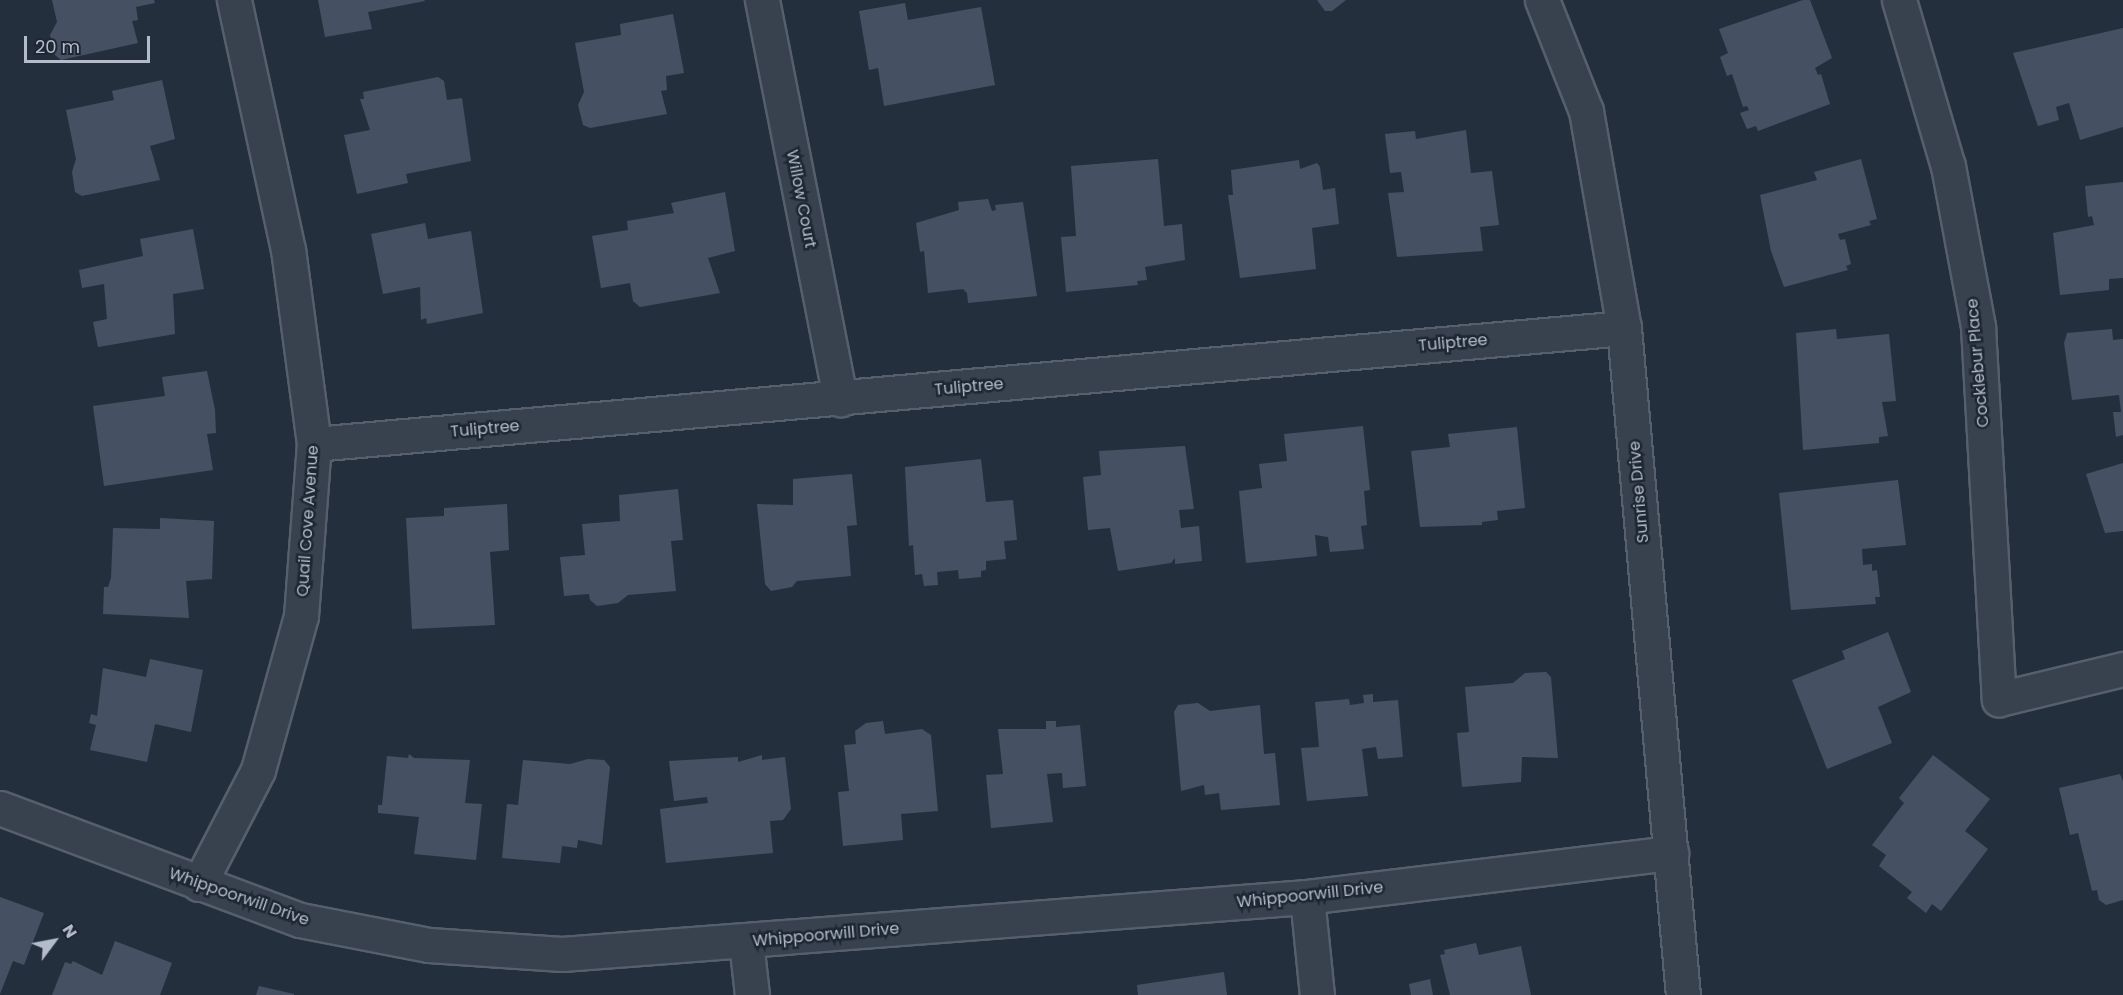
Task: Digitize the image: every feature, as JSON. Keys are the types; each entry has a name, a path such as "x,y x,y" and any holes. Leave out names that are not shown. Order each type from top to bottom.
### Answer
{"street":[{"name":"Quail Cove Avenue","path":"199,884 258,770 301,616 314,444 288,250 234,0"},
{"name":"Willow Court","path":"762,0 840,399"},
{"name":"Sunrise Drive","path":"1542,0 1586,111 1624,328 1683,995"},
{"name":"Cocklebur Place","path":"1899,0 1948,166 1978,327 1999,699 2123,669"},
{"name":"Tuliptree","path":"314,444 1624,328"},
{"name":"Whippoorwill Drive","path":"0,808 300,920 429,945 562,954 746,942 1307,897 1671,853"},
{"path":"1307,897 1317,995"},
{"path":"746,942 752,995"}],"building":[{"path":"52,0 154,0 155,3 136,7 138,20 132,21 138,43 61,60 55,55 50,35 57,22"},
{"path":"318,0 425,1 368,12 372,29 325,37"},
{"path":"1317,0 1346,0 1332,11 1325,11"},
{"path":"1803,0 1810,0 1832,58 1815,68 1818,75 1821,74 1830,104 1758,131 1756,126 1747,129 1740,113 1749,110 1747,106 1743,107 1732,74 1727,76 1720,57 1728,53 1719,29"},
{"path":"905,3 908,20 981,7 995,85 884,106 878,68 869,70 859,11"},
{"path":"673,14 684,73 666,76 667,90 661,91 667,114 590,128 583,125 578,105 584,92 575,43 621,35 620,24"},
{"path":"2123,28 2123,127 2080,140 2069,103 2056,107 2059,120 2038,126 2013,53"},
{"path":"438,77 444,81 447,100 462,98 471,161 406,174 408,183 357,194 344,135 370,130 360,99 364,99 363,92"},
{"path":"162,80 175,139 150,146 160,180 82,196 75,192 72,172 76,159 66,110 114,100 112,91"},
{"path":"1466,130 1471,173 1492,171 1499,225 1480,227 1483,251 1397,257 1388,193 1404,192 1401,172 1390,173 1385,134 1415,131 1416,139"},
{"path":"1158,159 1164,226 1182,224 1185,260 1145,267 1147,280 1137,281 1138,285 1066,292 1061,237 1076,236 1071,166"},
{"path":"1861,159 1877,219 1869,221 1871,225 1838,234 1840,240 1845,239 1851,264 1846,266 1848,270 1784,287 1771,251 1760,195 1817,180 1814,172"},
{"path":"1299,160 1300,169 1317,163 1320,167 1323,190 1335,188 1339,224 1312,228 1316,269 1240,278 1228,195 1233,195 1231,170"},
{"path":"2123,182 2123,278 2109,279 2109,290 2060,295 2053,233 2094,225 2092,216 2088,217 2085,186"},
{"path":"725,192 735,251 708,258 720,293 640,307 633,301 630,283 601,288 592,236 628,230 627,221 674,213 671,203"},
{"path":"988,199 992,211 996,210 995,205 1023,202 1037,296 968,303 967,293 963,289 928,293 924,251 920,252 916,223 959,210 958,202"},
{"path":"425,223 428,239 471,231 483,313 427,324 426,318 421,320 420,287 383,294 371,234"},
{"path":"193,229 204,289 173,294 175,334 98,347 93,322 107,319 104,284 82,288 79,270 143,256 140,239"},
{"path":"1836,329 1837,339 1889,334 1896,401 1882,402 1888,436 1879,437 1879,443 1803,450 1796,333"},
{"path":"2112,329 2113,340 2123,339 2123,435 2116,437 2113,412 2121,412 2119,395 2072,400 2064,343 2067,333"},
{"path":"207,371 215,410 216,433 207,434 213,470 104,486 93,406 165,396 162,377"},
{"path":"1363,426 1370,490 1364,491 1367,525 1361,526 1364,549 1330,552 1328,537 1315,535 1317,556 1246,563 1239,491 1262,488 1259,464 1287,461 1284,434"},
{"path":"1517,427 1525,508 1497,511 1498,520 1482,522 1482,525 1420,527 1411,451 1450,447 1448,434"},
{"path":"1185,446 1194,509 1179,510 1181,528 1199,526 1202,561 1175,564 1175,558 1171,563 1118,571 1110,528 1088,530 1083,477 1101,475 1099,451"},
{"path":"981,459 986,502 1013,500 1017,540 1004,541 1006,559 986,561 986,570 981,571 981,577 959,579 958,570 937,572 938,585 924,586 922,574 915,575 913,545 909,546 905,467"},
{"path":"2123,463 2123,531 2105,533 2086,474"},
{"path":"852,474 857,525 847,526 851,576 797,581 792,587 771,591 765,584 757,504 793,505 793,479"},
{"path":"1898,480 1906,545 1862,549 1863,565 1872,564 1872,571 1877,570 1880,597 1875,597 1876,604 1791,610 1779,493"},
{"path":"678,489 683,540 671,541 676,591 628,595 618,603 597,606 590,600 589,594 564,596 560,557 585,555 582,524 620,521 619,495"},
{"path":"507,504 509,550 490,552 495,625 412,629 406,518 444,516 444,508"},
{"path":"160,518 214,521 212,579 186,581 189,618 103,614 104,587 108,587 111,578 113,528 160,529"},
{"path":"1888,632 1911,692 1878,707 1892,743 1827,769 1792,680 1845,659 1842,651"},
{"path":"150,659 203,670 191,732 155,724 147,762 90,750 96,725 89,723 91,714 97,716 103,668 146,677"},
{"path":"1546,672 1551,677 1558,758 1522,757 1521,782 1462,787 1457,733 1469,732 1465,687 1513,683 1525,673"},
{"path":"1373,694 1373,702 1398,700 1403,757 1378,759 1376,747 1362,749 1368,796 1307,801 1301,748 1319,747 1315,702 1349,699 1350,705 1364,703 1363,695"},
{"path":"1198,703 1210,711 1260,705 1264,754 1275,753 1280,805 1221,810 1219,793 1205,795 1204,785 1181,791 1174,712 1178,705"},
{"path":"883,721 885,734 922,729 931,735 938,811 901,814 903,840 843,846 838,792 849,791 844,745 856,744 855,731 866,723"},
{"path":"1046,721 1056,721 1056,727 1080,725 1086,786 1063,788 1062,773 1047,774 1053,822 991,828 986,775 1003,774 998,729 1046,729"},
{"path":"409,754 414,758 470,760 465,803 482,804 476,860 414,854 419,817 378,813 378,805 382,805 387,756 408,758"},
{"path":"762,755 762,760 785,757 791,809 783,820 770,821 773,853 666,863 660,809 708,803 707,797 674,801 669,761 738,757 738,762"},
{"path":"1933,755 1990,799 1965,831 1988,849 1941,911 1932,904 1926,913 1907,898 1912,892 1879,866 1886,855 1872,845 1904,803 1899,798"},
{"path":"588,759 604,760 610,767 602,845 578,840 577,848 562,846 560,863 502,858 507,804 518,805 523,760 570,764"},
{"path":"2120,774 2123,781 2123,900 2106,905 2099,900 2097,890 2092,891 2078,833 2070,835 2059,788"},
{"path":"0,897 44,913 24,965 13,961 0,994"},
{"path":"115,941 172,963 160,995 52,995 65,962 71,964 73,961 102,975"},
{"path":"1476,943 1479,955 1521,946 1531,995 1450,995 1440,955 1445,954 1444,950"},
{"path":"1224,972 1227,995 1138,995 1137,985"},
{"path":"1430,979 1433,995 1411,995 1409,984"},
{"path":"259,986 294,994 294,995 256,995"}]}
